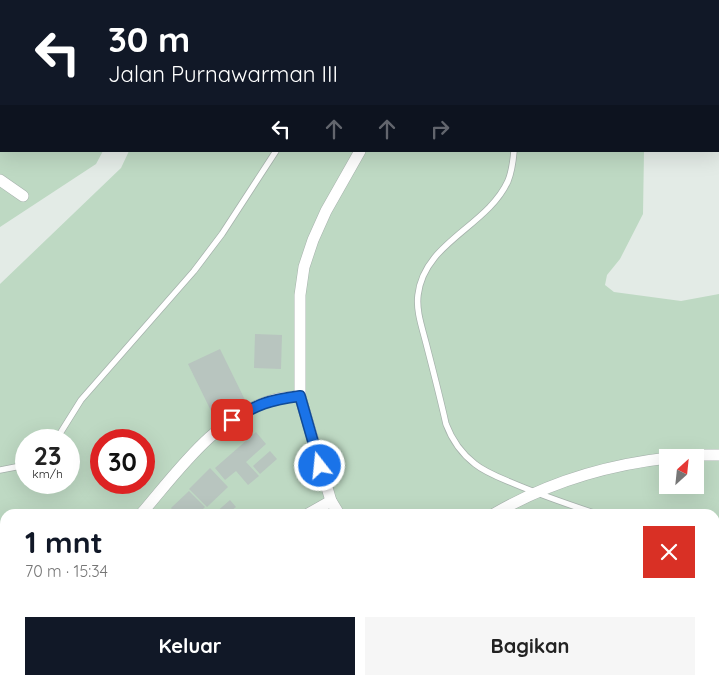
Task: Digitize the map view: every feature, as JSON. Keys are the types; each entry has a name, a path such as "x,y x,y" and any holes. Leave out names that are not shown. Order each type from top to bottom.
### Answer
{"street":[{"path":"336,509 331,501 300,396 299,304 304,267 313,240 326,211 359,152"},
{"path":"0,180 23,196"},
{"path":"145,509 190,456 232,420 274,399 300,396"},
{"path":"704,455 719,455"},
{"path":"504,509 534,493 570,479 608,468 659,460"},
{"path":"317,509 331,501"}],"lane":[{"path":"63,429 81,400 194,271 222,234 275,152"},
{"path":"514,152 508,181 498,197 485,213 434,256 426,268 420,282 417,307 446,424 451,437 461,451 491,474 534,493 582,509"},
{"path":"0,470 15,467"}],"green space":[{"path":"0,152 102,152 96,164 0,227"},
{"path":"129,152 644,152 643,214 620,259 607,275 605,285 614,292 681,301 719,294 719,509 0,509 0,284 121,168"}],"building":[{"path":"255,334 282,335 281,369 254,368"},
{"path":"220,349 247,404 215,419 188,364"},
{"path":"256,432 266,444 246,462 259,476 248,485 236,471 225,480 215,468"},
{"path":"270,451 277,459 260,474 253,466"},
{"path":"210,468 228,487 207,507 189,489"},
{"path":"189,491 205,507 203,509 171,508"},
{"path":"230,500 236,507 233,509 220,509"}],"route":[{"path":"232,420 274,399 300,396 320,466"}]}
